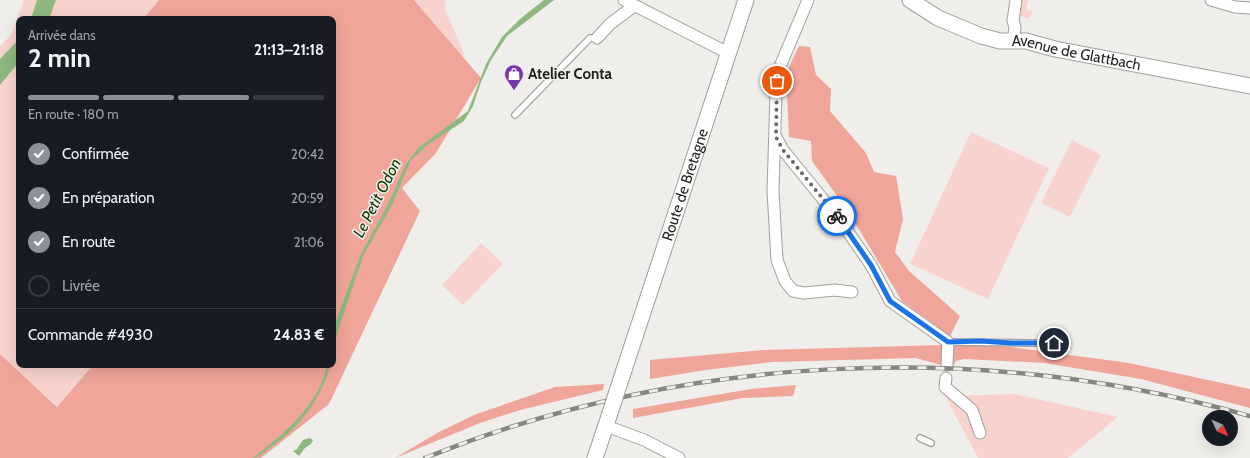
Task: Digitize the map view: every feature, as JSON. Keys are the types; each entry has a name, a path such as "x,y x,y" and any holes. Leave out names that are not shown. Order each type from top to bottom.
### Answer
{"main road":[{"name":"Route de Bretagne","path":"595,458 746,0"},
{"name":"Avenue de Glattbach","path":"910,0 938,18 981,36 1013,42 1026,41 1055,49 1250,86"}],"street":[{"path":"624,0 728,53"},
{"path":"808,0 779,69 776,93 776,137 773,191 778,260 785,281 794,291 804,293 835,290 852,292"},
{"path":"1013,42 1015,27 1012,21 1016,0"},
{"path":"1211,0 1235,7 1250,8"},
{"path":"597,38 610,24 634,6"},
{"path":"776,137 783,150 839,219 871,265 890,301 948,342 947,365"},
{"path":"946,378 944,387 972,410 980,433"},
{"path":"607,421 680,458"}],"lane":[{"path":"515,115 590,38 597,38"},
{"path":"948,342 981,341 1054,343 1056,341"},
{"path":"920,438 931,443"}],"shaded area":[{"path":"24,0 159,0 146,16 18,16"},
{"path":"37,0 56,0 50,16 32,16"},
{"path":"159,0 414,0 481,78 436,153 402,188 420,211 329,404 261,458 0,458 0,354 57,407 90,368 336,368 336,16 146,16"},
{"path":"414,0 446,0 445,9 464,54 462,56"},
{"path":"544,0 554,0 507,36 491,60 481,82 473,106 464,121 430,143 411,160 392,205 363,256 336,337 336,321 360,256 389,202 406,164 418,148 468,111 486,64 502,37 520,19"},
{"path":"1020,0 1028,0 1026,10 1033,12 1027,19 1020,15 1020,10 1018,9"},
{"path":"16,22 16,368 90,368 58,407 0,354 0,46 11,35"},
{"path":"16,42 16,66 0,85 0,59"},
{"path":"799,46 810,47 816,75 831,89 830,111 866,153 874,172 896,176 903,219 895,252 909,271 960,316 950,336 902,301 848,211 812,161 811,141 789,137 786,73"},
{"path":"971,132 1049,168 988,299 910,264"},
{"path":"1072,140 1101,155 1070,217 1041,203"},
{"path":"481,243 503,264 463,305 442,285"},
{"path":"981,343 1129,363 1250,389 1250,408 1141,379 1044,363 964,359 956,361 954,365 950,360 952,344"},
{"path":"942,345 941,365 916,358 772,362 650,379 650,360 763,350"},
{"path":"326,368 329,368 321,390 307,413 289,433 259,456 253,458 298,418 308,406 323,380"},
{"path":"604,384 603,390 520,410 480,423 395,458 439,432 474,415 555,387"},
{"path":"796,385 793,396 743,398 633,418 633,409 751,389"},
{"path":"1015,394 1118,417 1068,458 978,458 945,396"},
{"path":"310,438 313,440 311,444 305,448 299,456 293,451 297,449 303,440"}],"railway":[{"path":"425,458 524,423 626,396 729,379 834,369 939,368 1044,376 1148,392 1250,416"}],"way so far":[{"path":"777,81 776,137 783,150 837,216"}],"place":[{"name":"Atelier Conta","path":"514,91"}],"route":[{"path":"837,216 871,265 890,301 948,342 981,341 1054,343"}],"water label":[{"name":"Le Petit Odon","path":"377,198"}]}
